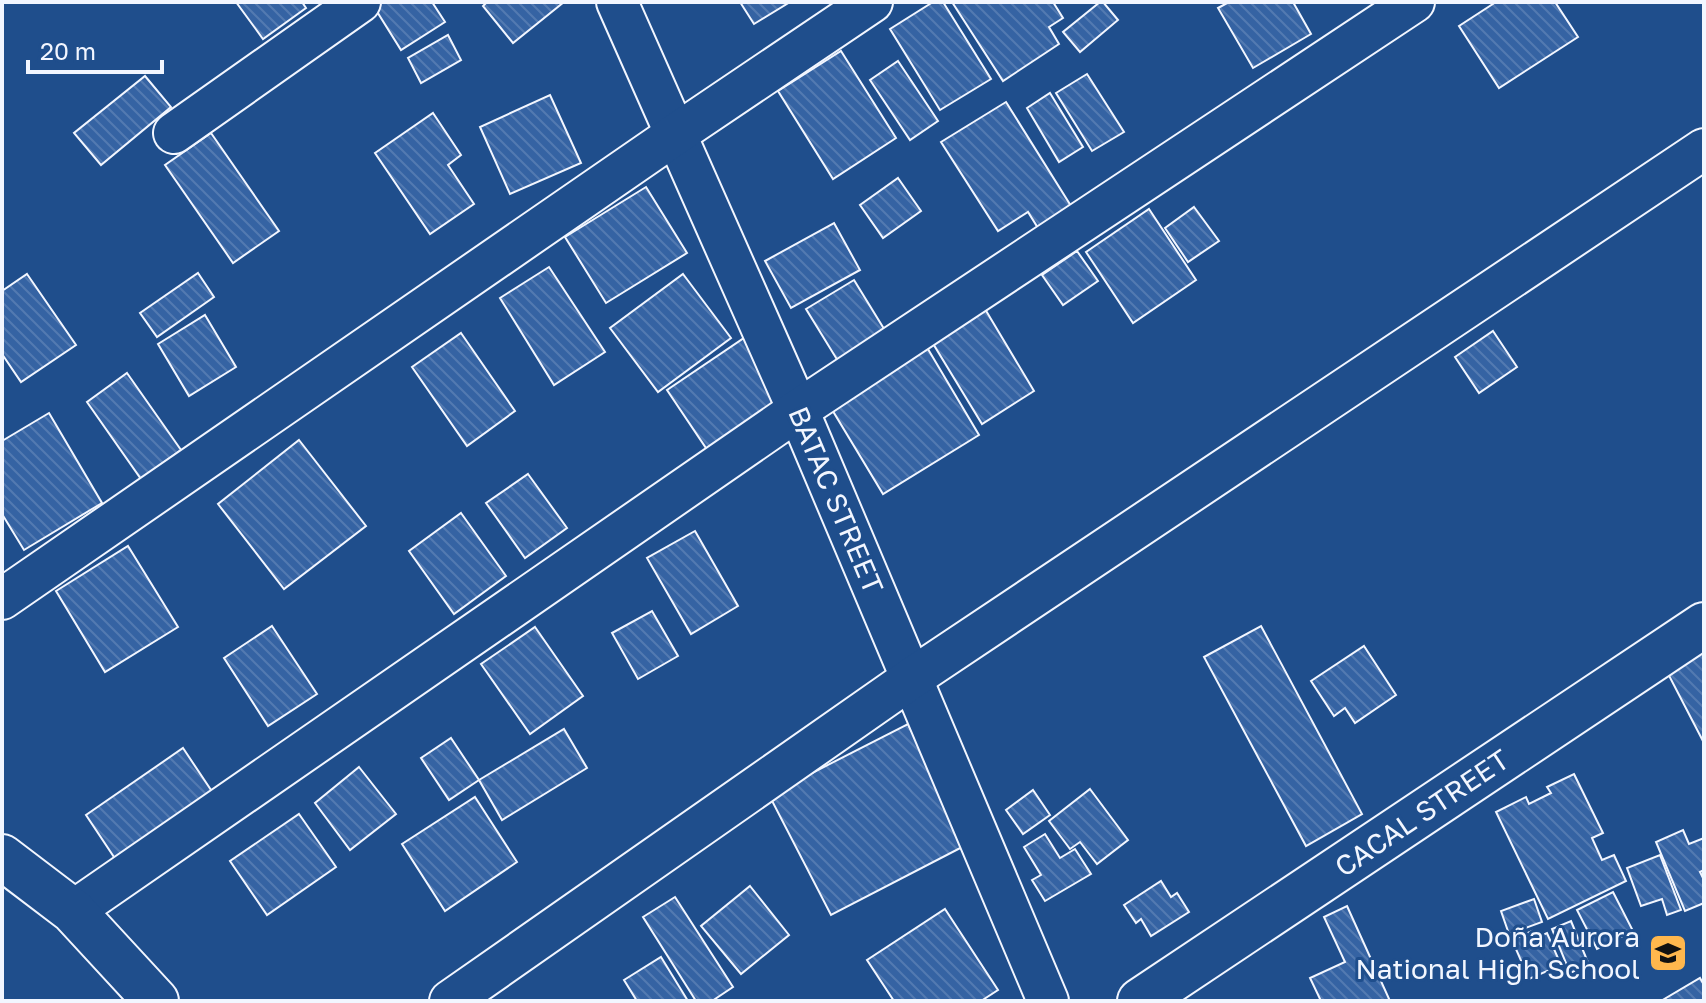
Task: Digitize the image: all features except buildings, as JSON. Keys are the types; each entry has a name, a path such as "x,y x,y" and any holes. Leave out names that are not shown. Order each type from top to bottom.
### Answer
{"street":[{"path":"174,133 360,2"},
{"name":"BATAC STREET","path":"617,2 798,410 1048,1001"},
{"path":"2,599 872,2"},
{"path":"73,911 798,410 1414,2"},
{"path":"450,1001 912,678 1704,149"},
{"name":"CACAL STREET","path":"1140,1001 1704,625"},
{"path":"2,857 73,911 156,1001"}],"place":[{"name":"Doña Aurora National High School","path":"1668,953"}]}
